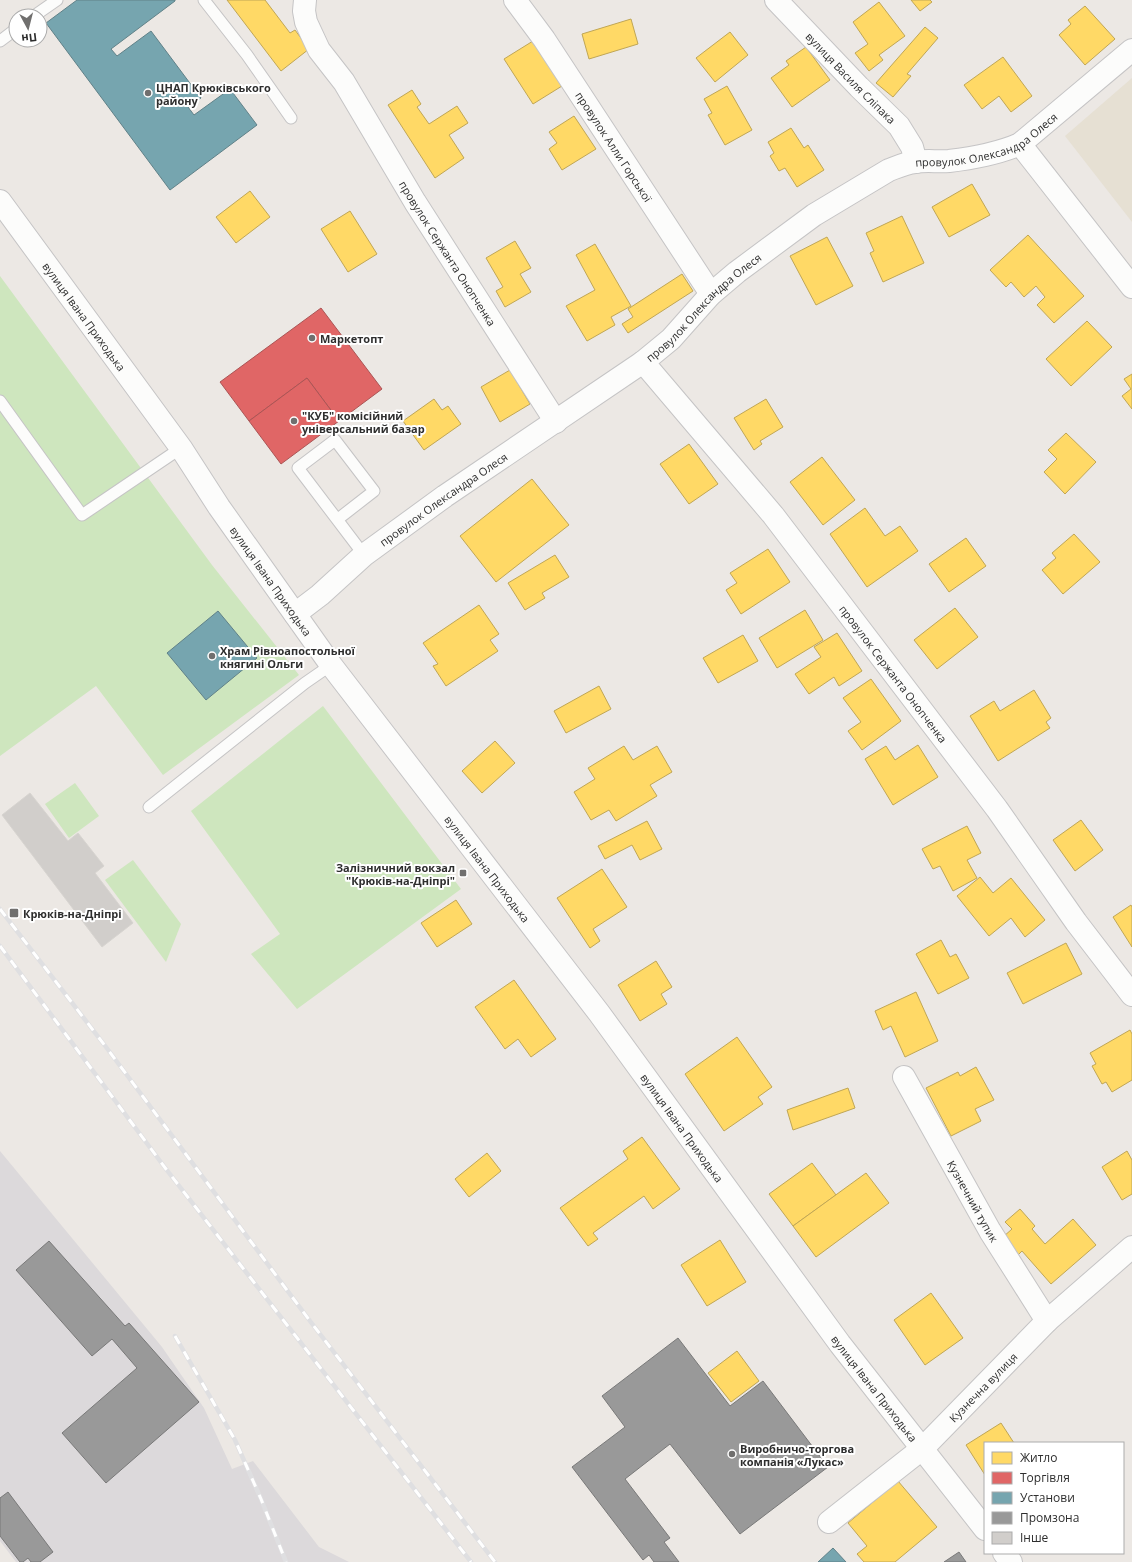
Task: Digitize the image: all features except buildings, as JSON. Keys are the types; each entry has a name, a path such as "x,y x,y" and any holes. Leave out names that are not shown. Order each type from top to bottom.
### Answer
{"street":[{"name":"провулок Сержанта Онопченка","path":"305,0 304,11 306,22 319,50 344,82 415,202 556,422"},
{"name":"провулок Алли Горської","path":"515,0 544,39 711,294"},
{"name":"вулиця Василя Сліпака","path":"776,0 858,87 898,126 912,147 916,162"},
{"name":"провулок Олександра Олеся","path":"295,614 320,595 364,555 445,496 643,362 671,339 711,294 737,272 814,215 889,170 916,162 975,158 1000,153 1020,144 1132,50"},
{"path":"1020,144 1132,287"},
{"name":"вулиця Івана Приходька","path":"0,201 181,448 219,507 331,665 599,1013 840,1344 984,1528"},
{"name":"провулок Сержанта Онопченка","path":"643,362 773,515 997,809 1076,922 1132,995"},
{"name":"Кузнечний тупик","path":"904,1077 990,1231 1047,1321"},
{"name":"Кузнечна вулиця","path":"829,1522 923,1448 1047,1321 1132,1248"},
{"path":"1005,1554 1011,1562"}],"lane":[{"path":"46,8 57,0"},
{"path":"204,0 247,55 291,118"},
{"path":"0,401 82,515 181,448"},
{"path":"338,519 374,491 335,440 298,468 364,555"},
{"path":"149,808 305,683 331,665"}],"shaded area":[{"path":"1132,78 1132,222 1065,136"},
{"path":"0,1151 162,1347 204,1408 232,1469 253,1461 319,1547 349,1562 16,1562 0,1541"}],"green space":[{"path":"0,276 212,565 299,675 163,775 96,686 0,756"},
{"path":"323,706 461,889 297,1009 251,954 280,934 191,811"},
{"path":"75,783 99,816 69,838 45,804"},
{"path":"133,860 181,924 166,962 105,880"}],"railway":[{"path":"0,909 106,1047 310,1321 495,1562"},
{"path":"0,946 166,1169 471,1562"},
{"path":"175,1336 235,1440 261,1499 286,1562"}],"place":[{"name":"ЦНАП Крюківського району","path":"148,93"},
{"name":"Маркетопт","path":"312,338"},
{"name":"\"КУБ\" комісійний універсальний базар","path":"294,421"},
{"name":"Храм Рівноапостольної княгині Ольги","path":"212,656"},
{"name":"Залізничний вокзал \"Крюкiв-на-Днiпрi\"","path":"463,873"},
{"name":"Крюків-на-Дніпрі","path":"14,913"},
{"name":"Виробничо-торгова компанія «Лукас»","path":"732,1454"}]}
